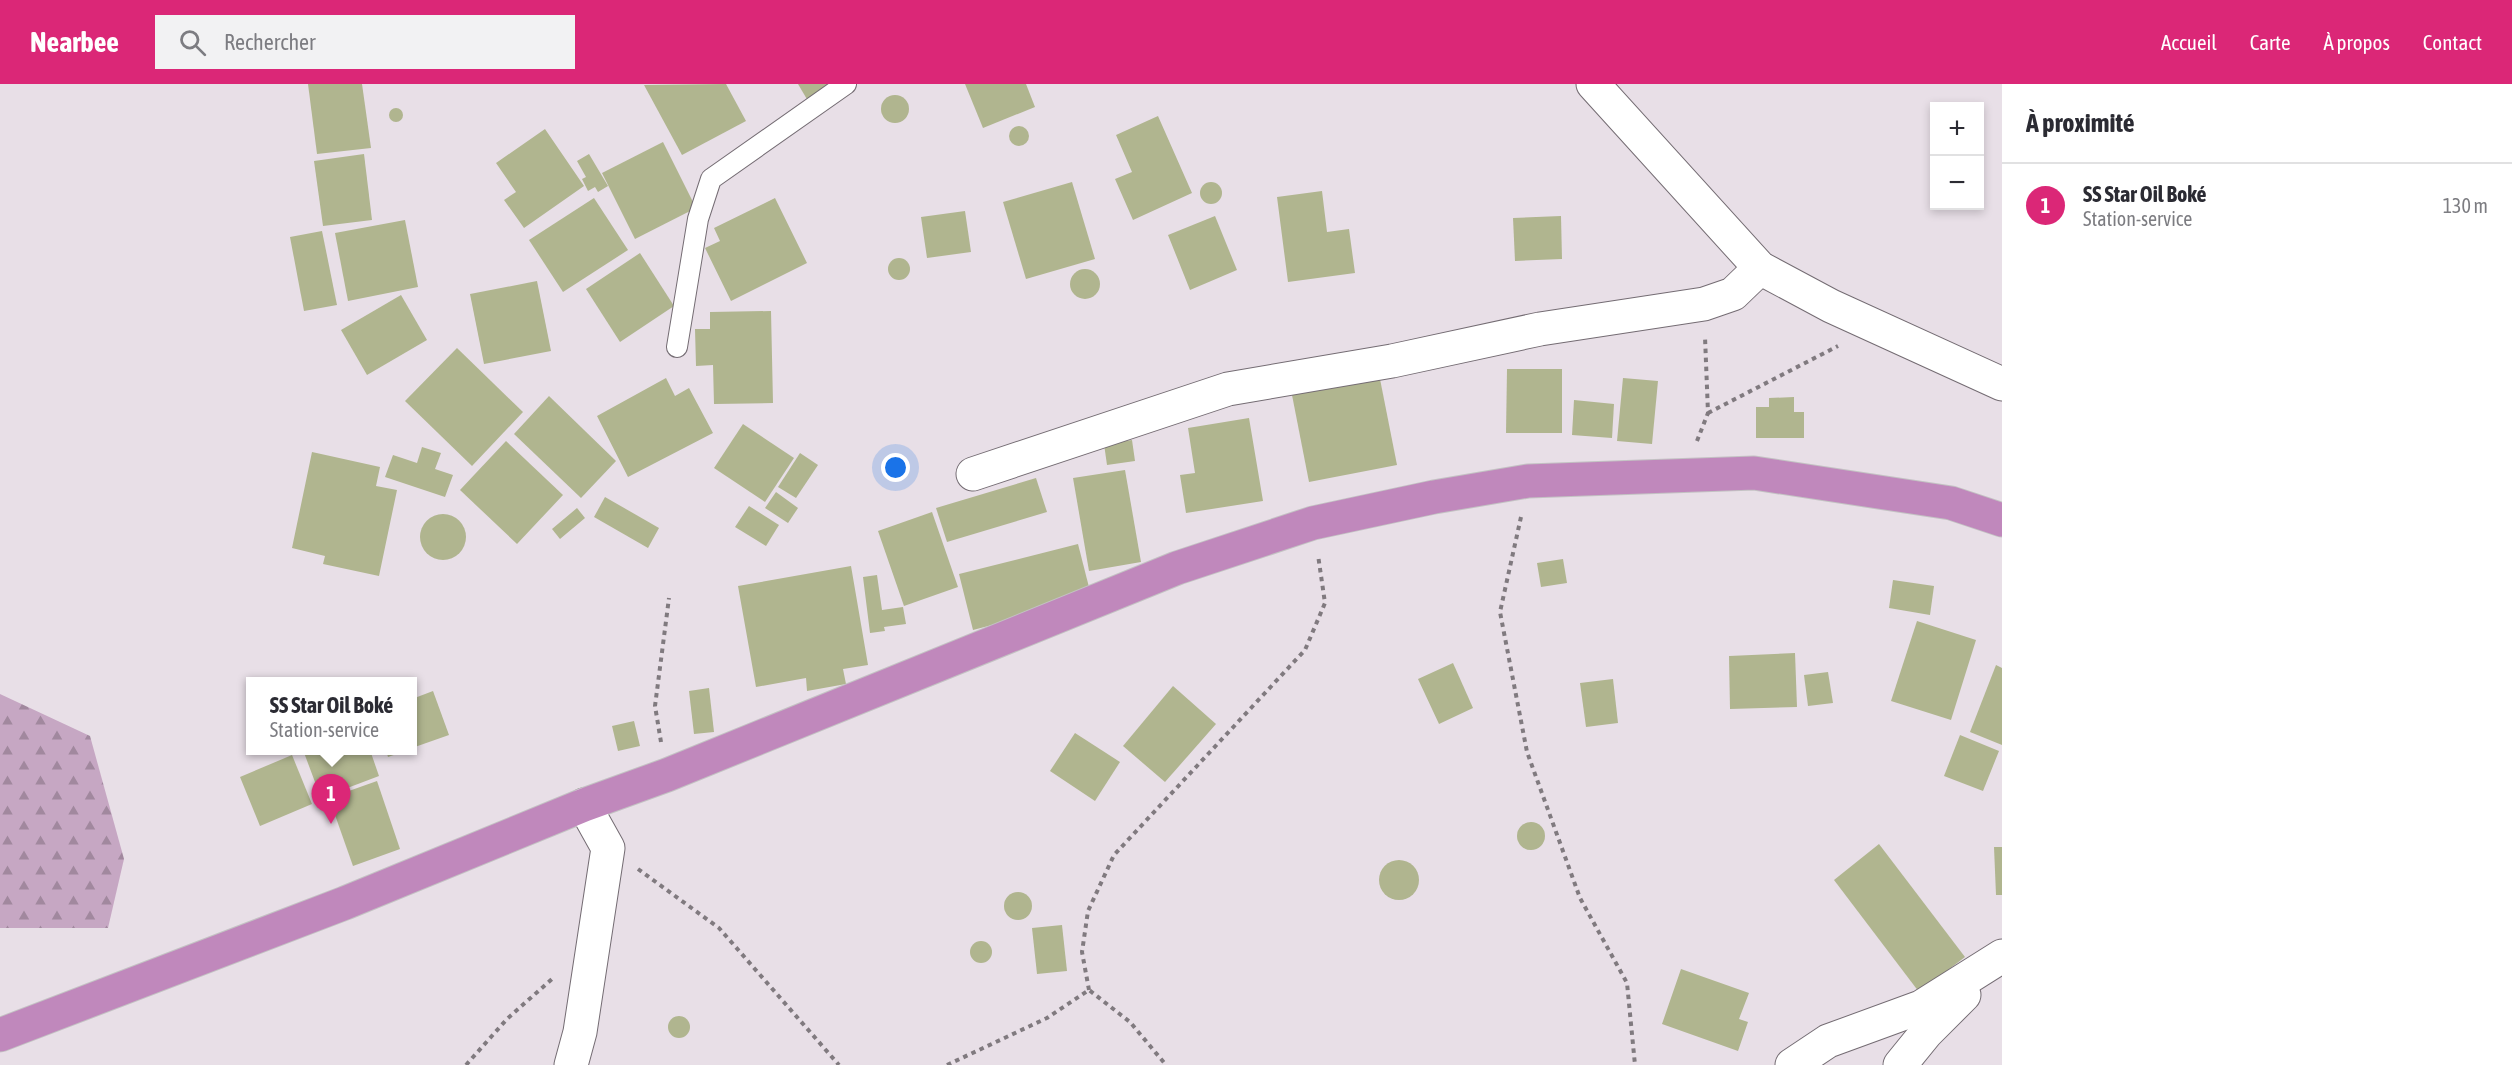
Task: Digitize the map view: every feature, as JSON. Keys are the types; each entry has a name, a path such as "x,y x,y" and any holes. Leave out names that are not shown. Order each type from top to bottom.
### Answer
{"highway":[{"path":"0,1035 345,903 1177,568 1313,523 1434,497 1528,481 1754,473 1853,486 1951,503 2002,520"}],"street":[{"path":"1593,84 1760,268 1876,326 2002,384"},
{"path":"973,474 1228,389 1392,361 1540,329 1704,304 1733,294 1760,268"},
{"path":"571,1065 580,1032 608,848 584,805"},
{"path":"1792,1065 1828,1041 1921,1007 2002,957"},
{"path":"1900,1065 1926,1033 2002,957"}],"lane":[{"path":"677,347 698,219 711,179 846,84"}],"path":[{"path":"1682,474 1708,413 1704,304"},
{"path":"1708,413 1876,326"},
{"path":"1528,481 1500,612 1502,624 1527,752 1580,898 1627,983 1635,1065"},
{"path":"1166,1065 1130,1022 1089,990 1082,952 1088,911 1114,855 1305,650 1324,603 1313,523"},
{"path":"667,775 655,706 669,598"},
{"path":"608,848 719,928 839,1065"},
{"path":"466,1065 507,1019 546,984 591,949"},
{"path":"947,1065 1047,1018 1089,990"}],"green space":[{"path":"0,694 90,736 124,859 108,928 0,928"}],"building":[{"path":"308,84 362,84 371,148 317,154"},
{"path":"726,84 746,121 682,155 644,85"},
{"path":"798,84 836,84 808,101"},
{"path":"965,84 1026,84 1035,107 983,128"},
{"path":"895,95 905,99 909,109 905,119 895,123 885,119 881,109 885,99"},
{"path":"396,108 401,110 403,115 401,120 396,122 391,120 389,115 391,110"},
{"path":"1158,116 1192,193 1133,220 1115,179 1132,172 1116,135"},
{"path":"1015,126 1023,126 1029,132 1029,140 1023,146 1015,146 1009,140 1009,132"},
{"path":"545,129 584,186 524,228 504,200 516,192 496,163"},
{"path":"663,142 696,208 635,239 602,173"},
{"path":"364,154 372,220 323,226 314,161"},
{"path":"589,154 608,186 598,192 595,187 588,191 582,179 586,177 577,161"},
{"path":"1072,182 1095,259 1026,279 1003,202"},
{"path":"1211,182 1219,185 1222,193 1219,201 1211,204 1203,201 1200,193 1203,185"},
{"path":"1322,191 1327,232 1349,229 1355,273 1288,282 1277,197"},
{"path":"594,198 628,250 563,292 529,240"},
{"path":"775,198 807,263 731,301 705,248 720,241 714,228"},
{"path":"965,211 971,252 927,258 921,217"},
{"path":"1215,216 1237,270 1190,290 1168,235"},
{"path":"1561,216 1562,259 1515,261 1513,218"},
{"path":"405,220 418,287 348,301 335,233"},
{"path":"322,231 337,305 304,311 290,237"},
{"path":"640,253 674,306 620,342 586,289"},
{"path":"899,258 907,261 910,269 907,277 899,280 891,277 888,269 891,261"},
{"path":"1085,269 1096,273 1100,284 1096,295 1085,299 1074,295 1070,284 1074,273"},
{"path":"537,281 551,351 484,364 470,294"},
{"path":"401,295 427,340 367,375 341,330"},
{"path":"771,311 773,403 714,404 713,365 696,366 695,329 710,329 710,312"},
{"path":"457,348 523,412 472,466 405,401"},
{"path":"1507,369 1562,369 1562,433 1506,433"},
{"path":"666,378 675,396 689,388 713,433 628,477 597,416"},
{"path":"1623,378 1658,381 1652,444 1617,441"},
{"path":"1380,379 1397,465 1309,482 1292,395"},
{"path":"549,396 616,461 581,498 514,434"},
{"path":"1794,397 1794,412 1804,412 1804,438 1756,438 1756,407 1769,407 1769,398"},
{"path":"1574,400 1614,404 1612,438 1572,435"},
{"path":"1249,418 1263,501 1186,513 1180,475 1195,473 1188,428"},
{"path":"743,424 794,458 765,502 714,468"},
{"path":"1132,440 1135,461 1107,465 1104,444"},
{"path":"506,441 563,495 517,544 460,490"},
{"path":"422,447 441,453 435,469 453,475 445,497 385,477 393,455 417,463"},
{"path":"312,452 380,467 376,486 397,490 379,576 323,564 325,556 292,548"},
{"path":"800,453 818,465 796,498 778,487"},
{"path":"1125,470 1141,562 1089,571 1073,478"},
{"path":"1036,478 1047,512 947,542 936,508"},
{"path":"776,492 798,508 788,523 765,508"},
{"path":"605,497 659,528 648,548 594,517"},
{"path":"749,506 779,525 766,546 735,527"},
{"path":"577,508 585,518 560,539 552,529"},
{"path":"932,512 958,587 904,606 878,531"},
{"path":"443,514 459,521 466,537 459,553 443,560 427,553 420,537 427,521"},
{"path":"1078,544 1092,599 973,630 959,574"},
{"path":"1563,559 1567,583 1541,587 1537,563"},
{"path":"851,566 868,665 843,669 846,684 807,691 806,678 756,687 738,586"},
{"path":"877,575 882,610 903,607 906,624 884,627 885,631 870,633 863,577"},
{"path":"1893,580 1934,586 1930,615 1889,608"},
{"path":"1917,621 1976,640 1951,720 1891,701"},
{"path":"1795,653 1797,707 1730,709 1729,656"},
{"path":"1453,663 1473,708 1439,724 1418,679"},
{"path":"1996,665 2002,668 2002,745 1970,732"},
{"path":"1828,672 1833,703 1808,706 1804,675"},
{"path":"1613,679 1618,723 1586,727 1580,683"},
{"path":"1173,686 1216,724 1165,782 1123,746"},
{"path":"709,688 714,732 694,734 689,691"},
{"path":"433,691 449,735 417,746 417,697"},
{"path":"634,721 640,746 618,751 612,726"},
{"path":"1075,733 1120,762 1095,801 1050,771"},
{"path":"1960,735 1999,751 1983,791 1944,776"},
{"path":"292,755 312,804 260,826 240,777"},
{"path":"305,755 372,755 379,776 321,798"},
{"path":"377,781 400,849 353,866 329,798"},
{"path":"1531,822 1541,826 1545,836 1541,846 1531,850 1521,846 1517,836 1521,826"},
{"path":"1879,844 1965,957 1919,992 1834,880"},
{"path":"1994,847 2002,847 2002,895 1996,895"},
{"path":"1399,860 1413,866 1419,880 1413,894 1399,900 1385,894 1379,880 1385,866"},
{"path":"1018,892 1028,896 1032,906 1028,916 1018,920 1008,916 1004,906 1008,896"},
{"path":"1062,925 1067,971 1037,974 1032,928"},
{"path":"981,941 989,944 992,952 989,960 981,963 973,960 970,952 973,944"},
{"path":"1681,969 1749,993 1739,1019 1748,1022 1738,1051 1662,1024"},
{"path":"679,1016 687,1019 690,1027 687,1035 679,1038 671,1035 668,1027 671,1019"}],"place":[{"name":"SS Star Oil Boké","path":"331,824"}]}
